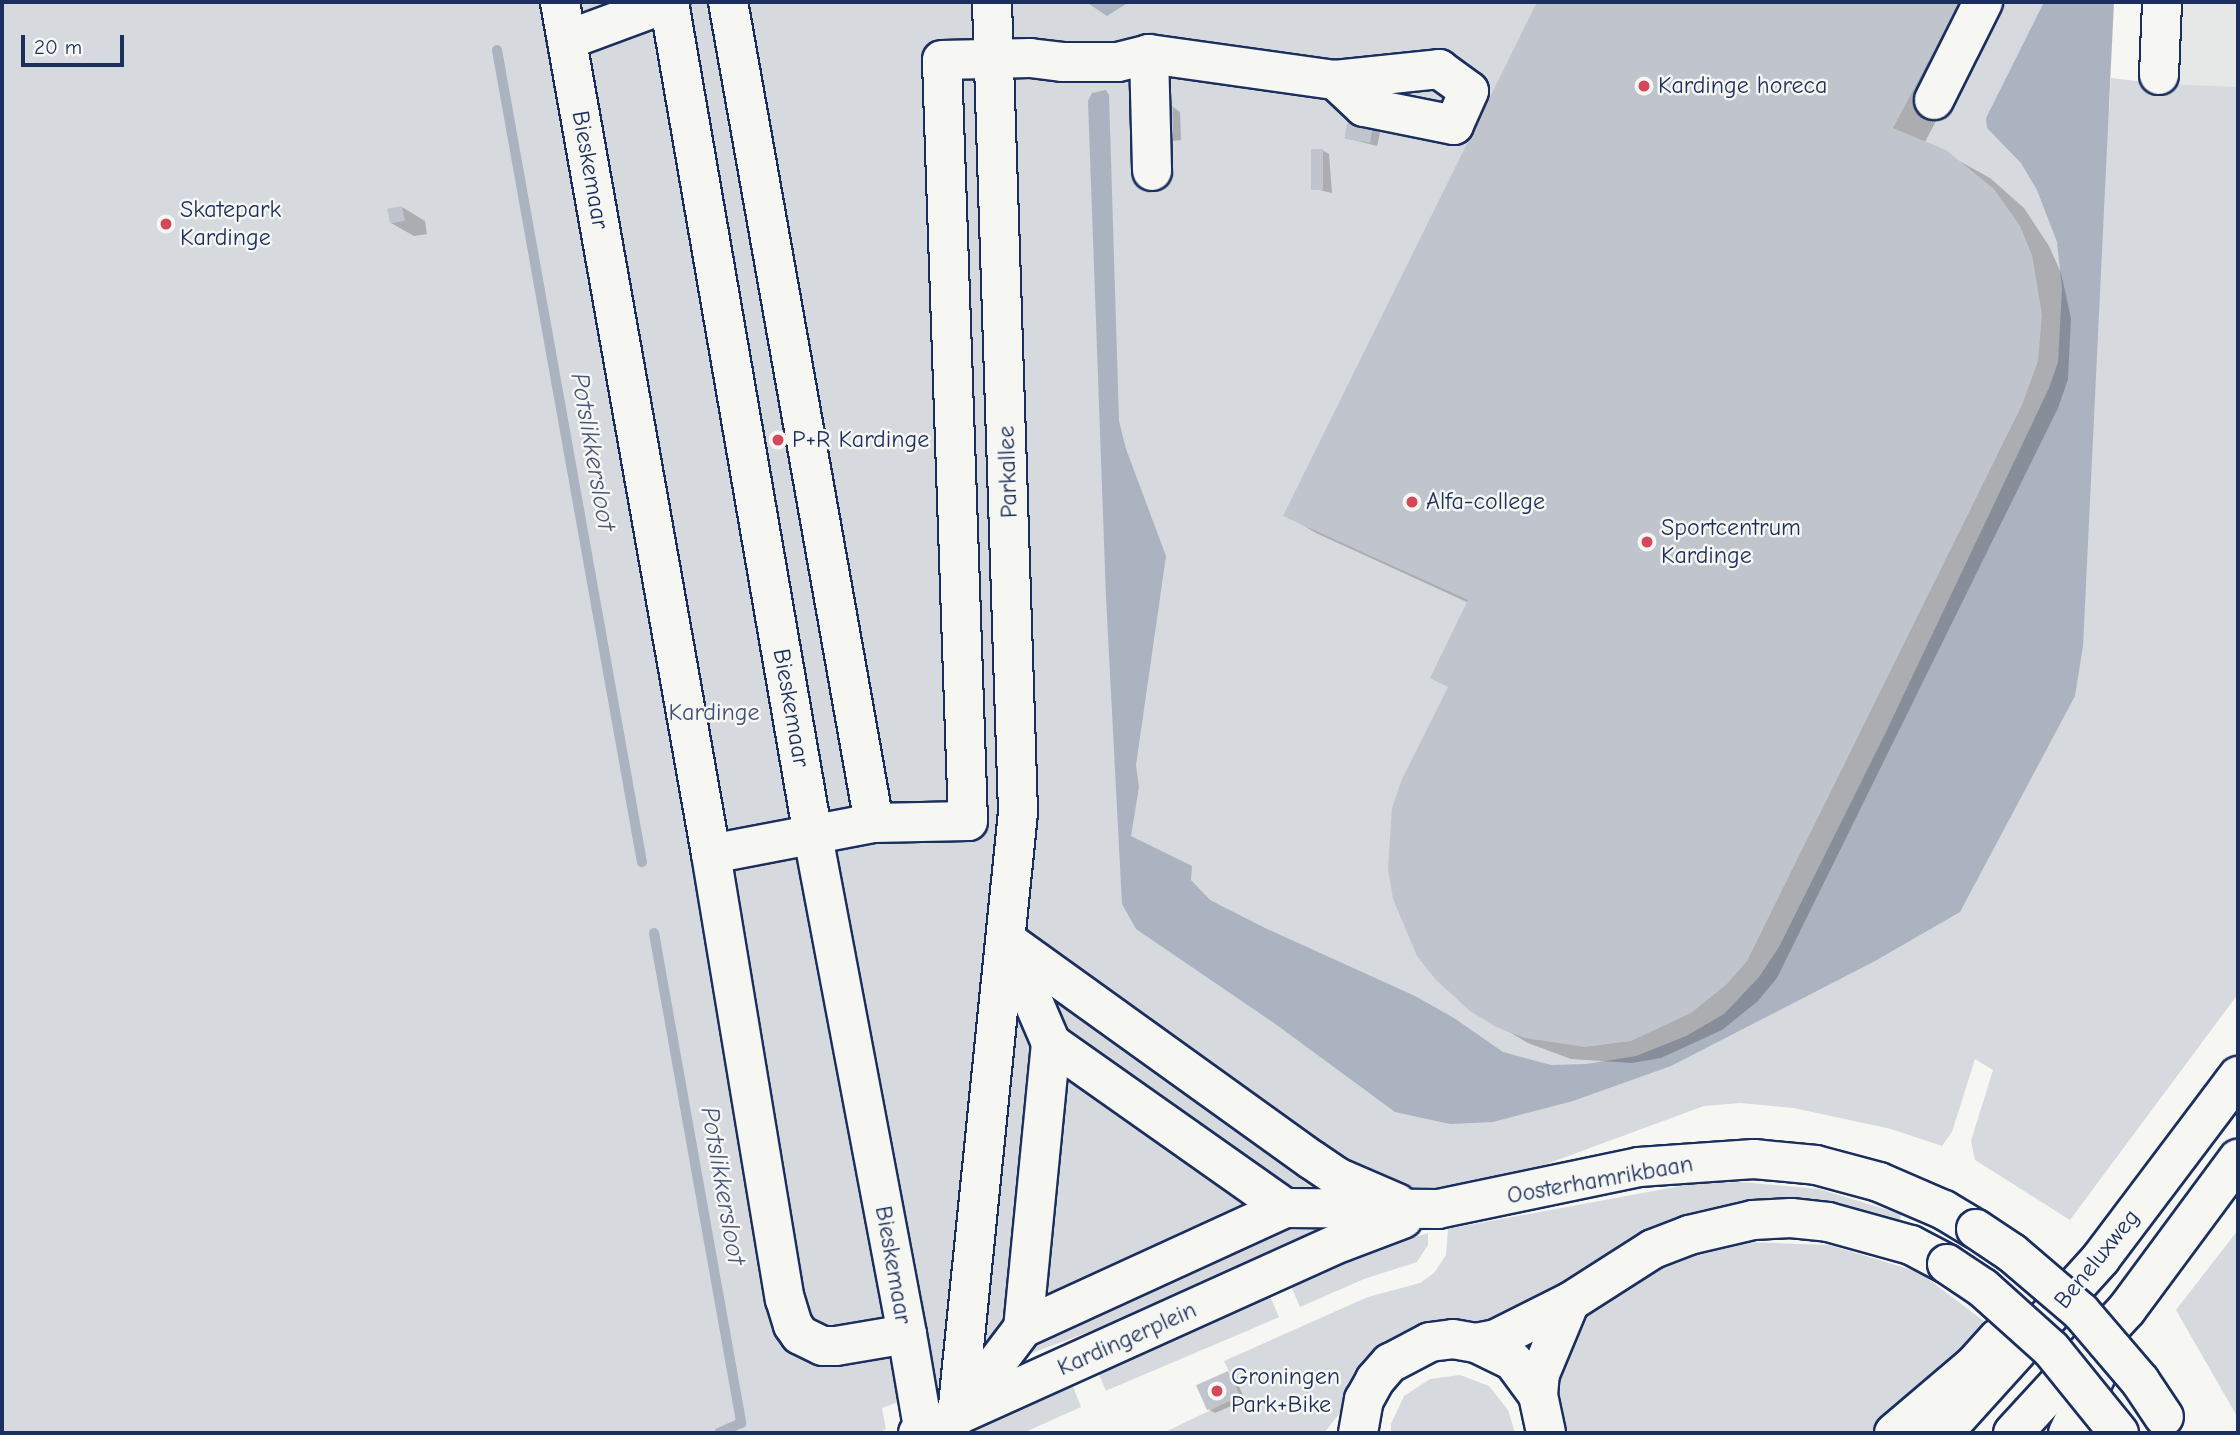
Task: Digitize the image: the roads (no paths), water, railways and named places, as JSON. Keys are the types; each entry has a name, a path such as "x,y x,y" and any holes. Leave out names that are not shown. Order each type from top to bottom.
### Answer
{"main road":[{"name":"Bieskemaar","path":"560,2 711,855 785,1299 793,1325 807,1340 823,1346 908,1334 813,836 669,2"},
{"path":"567,40 669,2"},
{"path":"728,2 874,823"},
{"name":"Parkallee","path":"991,2 1018,778 1007,942"},
{"path":"1934,100 1983,2"},
{"path":"2159,75 2162,2"},
{"path":"711,855 874,823 968,821 942,60 994,58 1118,62 1149,54 1335,80"},
{"path":"1149,54 1152,171"},
{"path":"1007,942 1051,1043 1023,1328"},
{"path":"1007,942 1312,1160 1368,1192 1428,1210"},
{"path":"931,1428 996,1057 1007,942"},
{"path":"1032,1000 1089,1000"},
{"path":"996,1057 1032,1000"},
{"path":"1051,1043 1303,1209"},
{"name":"Beneluxweg","path":"1943,1433 2101,1258 2238,1076"},
{"name":"Oosterhamrikbaan","path":"1428,1210 1479,1202 1639,1167 1755,1159 1816,1165 1879,1182 1944,1210 2021,1260 2081,1312 2140,1381 2169,1425"},
{"path":"2013,1433 2127,1310 2238,1159"},
{"path":"1296,1263 1312,1160"},
{"path":"1894,1433 1974,1365 2084,1244 2171,1163"},
{"path":"931,1428 1023,1328 1303,1209 1428,1210"},
{"name":"Kardingerplein","path":"931,1428 1342,1242 1428,1210"},
{"path":"1354,1429 1370,1390 1390,1363 1430,1342 1496,1339 1570,1302 1653,1249 1689,1235 1753,1220 1791,1218 1828,1222 1911,1245 1947,1264 1992,1296 2051,1349 2119,1433"},
{"path":"1546,1433 1538,1395 1540,1374 1570,1302"},
{"path":"2068,1433 2127,1310"},
{"path":"908,1334 931,1428"},
{"path":"1476,1342 1513,1362 1538,1395"}],"waterway":[{"name":"Potslikkersloot","path":"497,50 642,862"},
{"name":"Potslikkersloot","path":"654,933 741,1423 719,1433"}],"place":[{"name":"Kardinge horeca","path":"1644,86"},
{"name":"Skatepark Kardinge","path":"166,224"},
{"name":"P+R Kardinge","path":"778,440"},
{"name":"Alfa-college","path":"1412,502"},
{"name":"Sportcentrum Kardinge","path":"1647,542"},
{"name":"Groningen Park+Bike","path":"1217,1391"}],"park label":[{"name":"Kardinge","path":"714,713"}]}
